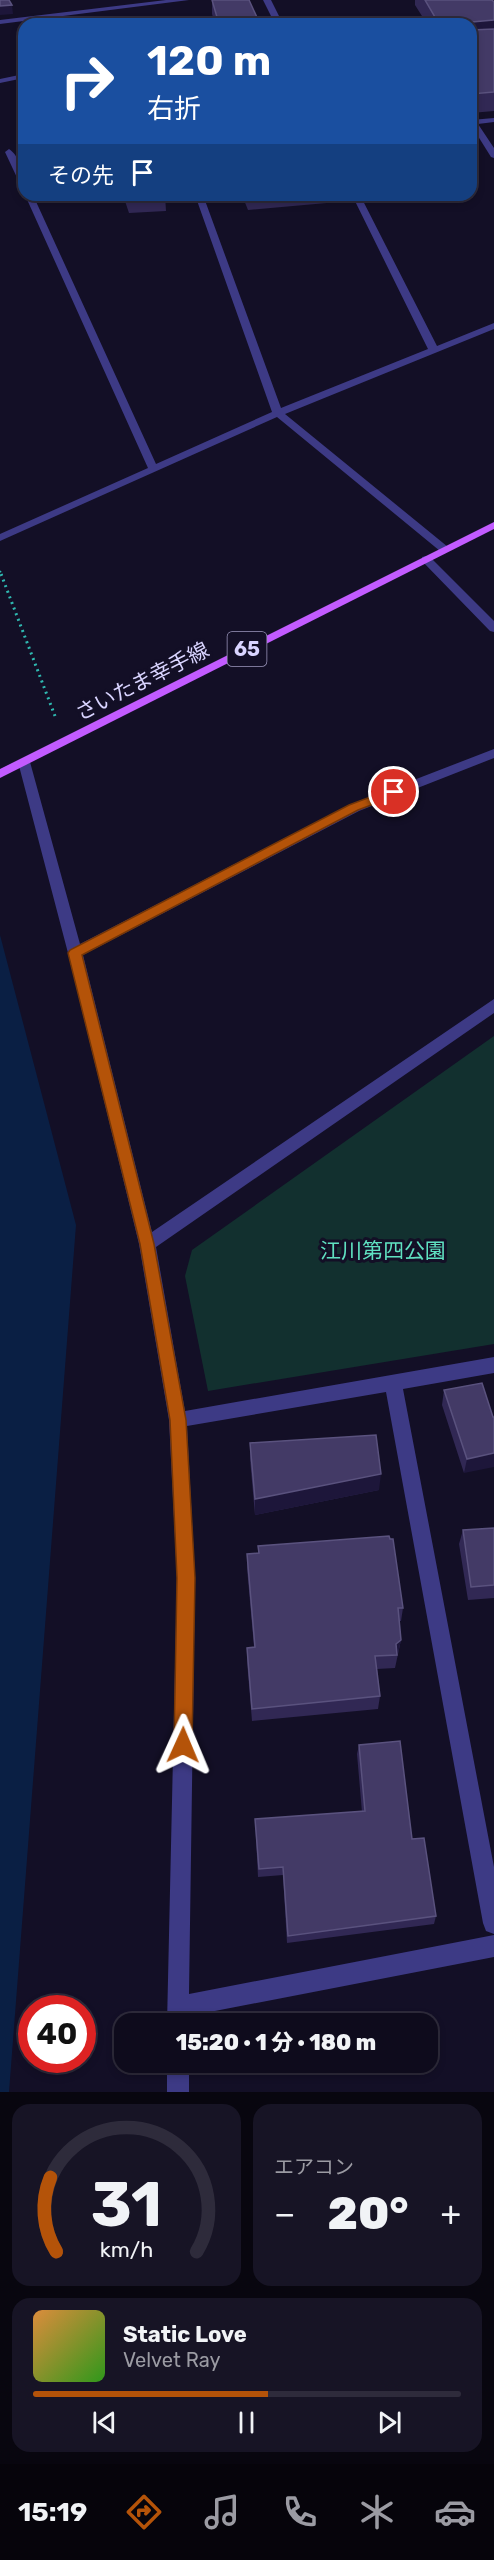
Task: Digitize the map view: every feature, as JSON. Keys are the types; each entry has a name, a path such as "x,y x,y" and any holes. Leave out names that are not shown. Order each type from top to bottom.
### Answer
{"main road":[{"name":"さいたま幸手線","path":"0,774 494,525"}],"street":[{"path":"82,0 88,13"},
{"path":"39,18 185,0"},
{"path":"267,0 276,18"},
{"path":"0,22 18,20"},
{"path":"0,81 18,77"},
{"path":"477,122 494,120"},
{"path":"477,130 494,155"},
{"path":"9,152 18,171"},
{"path":"32,201 154,470"},
{"path":"201,201 278,413 444,549"},
{"path":"359,201 434,350"},
{"path":"0,538 278,413 494,326"},
{"path":"426,559 494,628"},
{"path":"75,953 354,808 494,753"},
{"path":"24,762 75,953 147,1244 178,1420 186,1578 178,2013"},
{"path":"147,1244 494,1005"},
{"path":"178,1420 494,1365"},
{"path":"393,1382 494,1923"},
{"path":"187,2013 494,1946"},
{"path":"178,2073 178,2092"}],"path":[{"path":"0,571 64,742"}],"green space":[{"name":"江川第四公園","path":"494,1036 494,1344 208,1391 185,1276 192,1250"}],"water":[{"path":"0,935 76,1225 9,2092 0,2092"}],"building":[{"path":"0,0 9,0 12,5 0,6"},
{"path":"212,0 249,0 257,18 217,18"},
{"path":"425,0 492,0 494,2 494,20 477,22 477,18 436,18"},
{"path":"494,29 494,92 477,93 477,30"},
{"path":"482,1383 494,1417 494,1453 467,1459 444,1390"},
{"path":"376,1435 381,1474 255,1499 250,1443"},
{"path":"494,1528 494,1585 471,1587 463,1530"},
{"path":"389,1536 393,1539 403,1608 398,1608 401,1640 396,1644 397,1655 375,1656 380,1696 252,1709 247,1648 255,1647 247,1554 259,1553 258,1546"},
{"path":"400,1741 412,1839 424,1838 436,1916 288,1936 283,1867 259,1869 255,1819 365,1811 359,1745"}],"route":[{"path":"183,1745 186,1578 178,1420 147,1244 75,953 354,808 394,792"}]}
